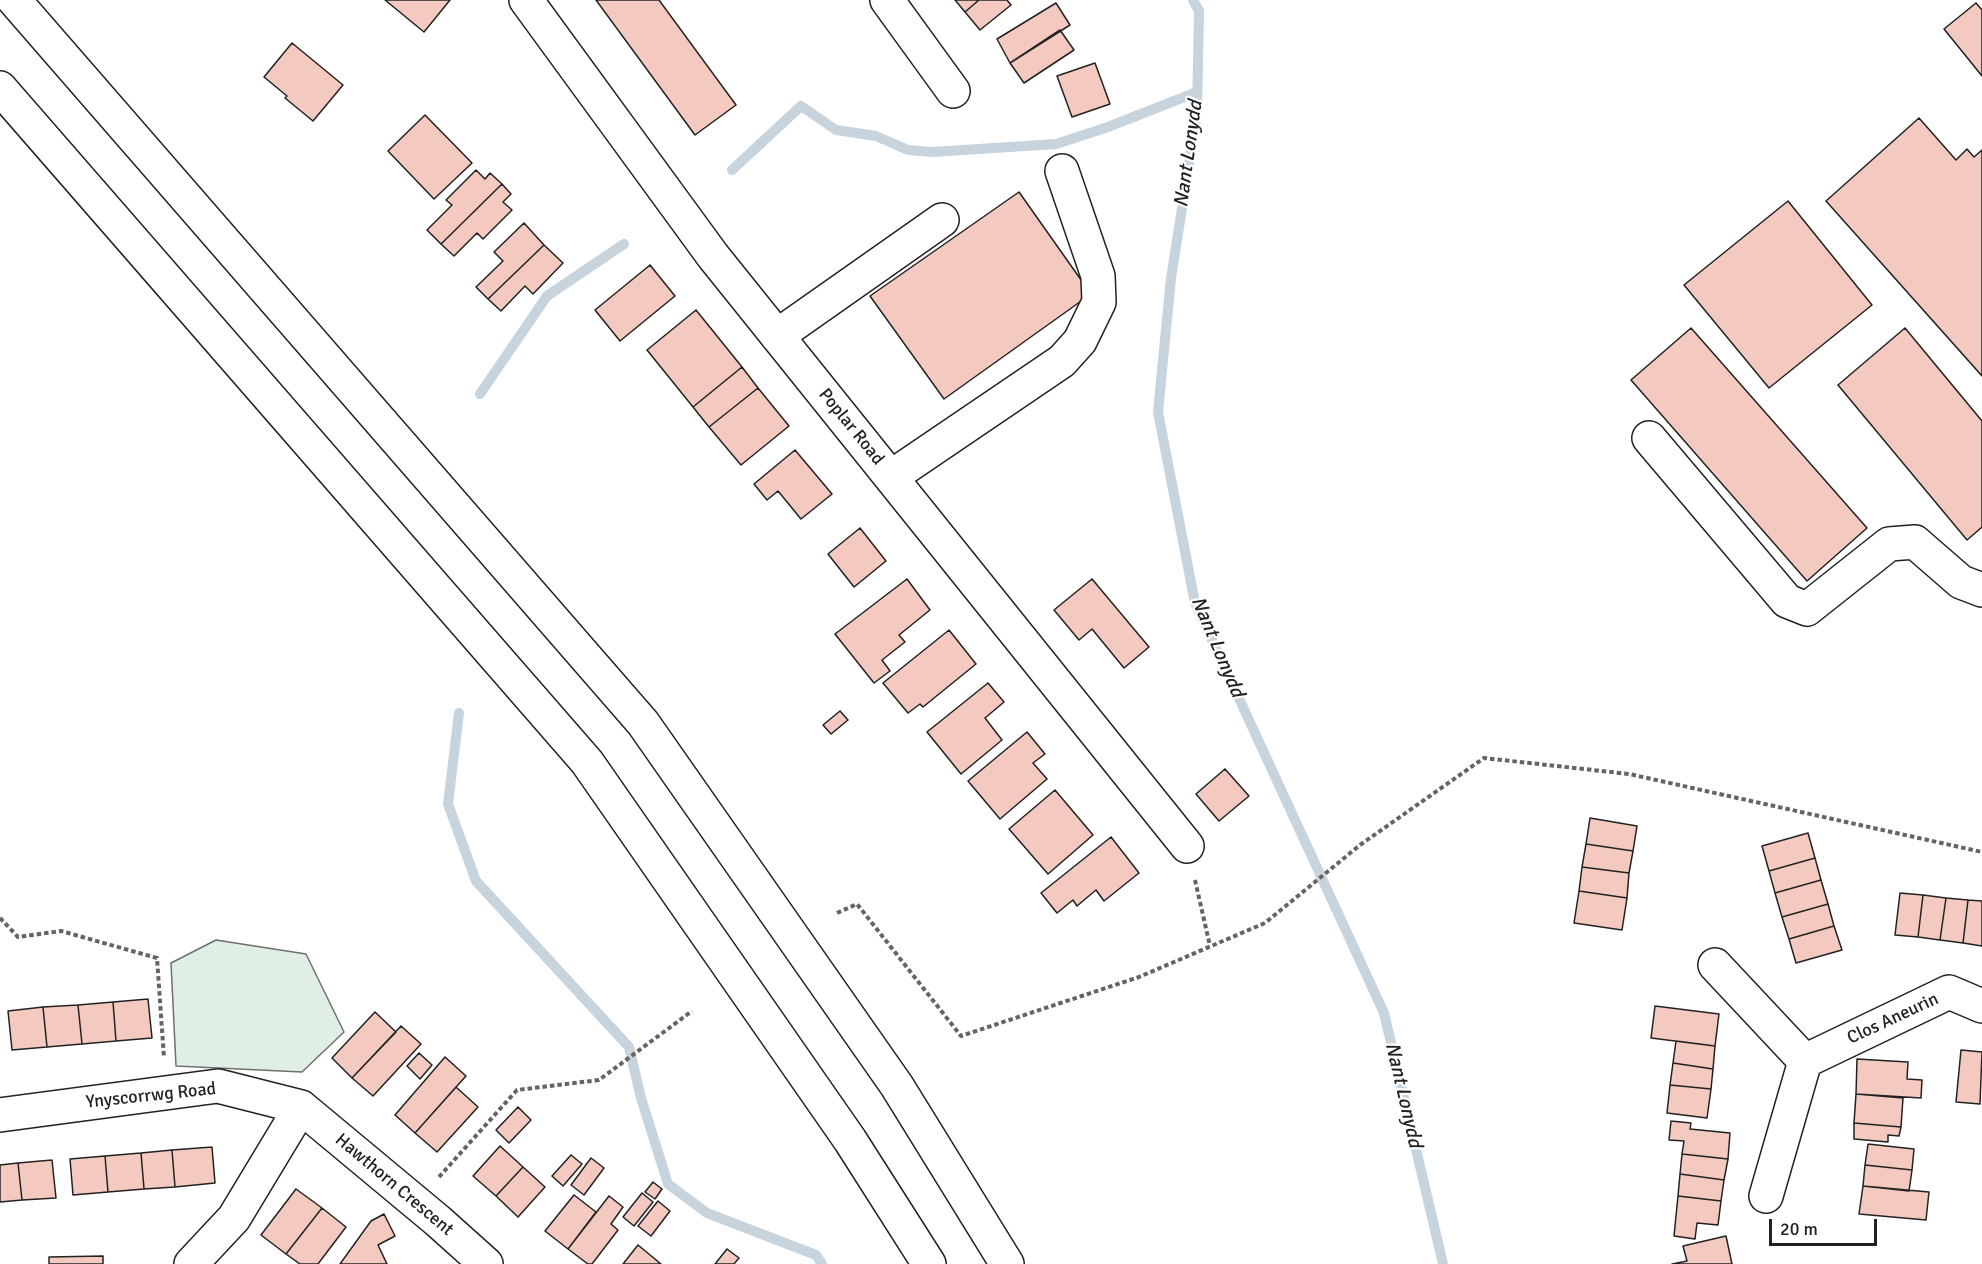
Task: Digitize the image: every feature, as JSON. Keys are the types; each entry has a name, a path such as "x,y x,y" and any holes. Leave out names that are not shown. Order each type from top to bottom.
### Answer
{"main road":[{"path":"14,0 643,723 897,1086 1007,1264"},
{"name":"Poplar Road","path":"526,0 713,256 1187,846"},
{"path":"886,0 953,91"},
{"path":"0,88 587,762 850,1140 929,1264"},
{"path":"891,477 1062,361 1080,341 1099,302 1098,276 1062,171"},
{"path":"777,336 942,220"},
{"path":"1649,438 1787,600 1807,609 1889,544 1915,542 1961,582 1982,590"},
{"path":"1715,965 1805,1061 1766,1196"},
{"name":"Clos Aneurin","path":"1805,1061 1949,992 1982,1006"},
{"name":"Ynyscorrwg Road","path":"0,1115 166,1091 218,1086 301,1107"},
{"path":"191,1264 234,1218 301,1107"},
{"name":"Hawthorn Crescent","path":"301,1107 486,1264"}],"path":[{"path":"837,914 856,904 961,1036 1139,977 1265,923 1346,857 1484,758 1629,774 1982,852"},
{"path":"1187,846 1210,946"},
{"path":"0,918 18,937 61,931 157,958 166,1091"},
{"path":"416,1203 517,1090 599,1080 692,1011"}],"green space":[{"path":"216,940 306,954 344,1032 302,1072 176,1066 171,963"}],"building":[{"path":"385,0 450,0 424,32"},
{"path":"596,0 659,0 736,105 695,135"},
{"path":"955,0 979,0 965,12"},
{"path":"979,0 1007,0 1011,5 980,30 965,12"},
{"path":"1056,3 1070,25 1010,63 997,39"},
{"path":"1976,3 1982,10 1982,76 1944,29"},
{"path":"1060,30 1074,50 1024,83 1010,63"},
{"path":"292,43 343,85 313,121 264,77"},
{"path":"1095,63 1110,104 1072,117 1057,76"},
{"path":"425,115 472,163 434,199 388,151"},
{"path":"1919,118 1956,160 1967,149 1974,157 1982,150 1982,376 1826,201"},
{"path":"476,170 485,179 490,173 502,184 441,244 427,230 452,205 446,200"},
{"path":"502,184 511,194 503,202 512,210 483,239 477,233 454,256 441,244"},
{"path":"1019,192 1091,294 944,399 870,296"},
{"path":"1788,201 1872,305 1769,388 1684,285"},
{"path":"524,223 544,245 488,299 476,287 503,261 494,252"},
{"path":"544,245 563,263 533,294 525,286 501,311 488,299"},
{"path":"650,265 675,296 620,341 595,310"},
{"path":"696,310 742,367 693,407 647,350"},
{"path":"1691,328 1867,528 1807,581 1631,380"},
{"path":"1905,328 1982,421 1982,527 1967,540 1838,385"},
{"path":"742,367 758,388 709,427 693,407"},
{"path":"758,388 789,426 741,465 709,427"},
{"path":"795,450 832,494 801,519 778,491 767,500 754,484"},
{"path":"860,528 886,561 854,587 828,554"},
{"path":"907,579 930,610 899,635 905,642 882,660 890,671 874,683 835,634"},
{"path":"1092,579 1149,647 1124,668 1092,629 1079,640 1054,610"},
{"path":"949,630 976,664 923,707 920,704 908,713 883,683"},
{"path":"988,683 1004,702 985,718 1002,740 961,774 927,732"},
{"path":"840,711 848,720 831,734 823,725"},
{"path":"1027,732 1045,754 1033,763 1047,779 1000,819 968,781"},
{"path":"1225,769 1249,796 1219,821 1196,794"},
{"path":"1055,790 1093,835 1048,874 1009,829"},
{"path":"1590,818 1637,826 1633,851 1586,844"},
{"path":"1808,833 1815,858 1769,871 1762,846"},
{"path":"1111,837 1139,873 1104,901 1096,890 1077,906 1073,900 1057,913 1041,893"},
{"path":"1586,844 1633,851 1629,873 1582,867"},
{"path":"1815,858 1821,880 1775,893 1769,871"},
{"path":"1582,867 1629,873 1627,898 1579,891"},
{"path":"1821,880 1828,904 1782,917 1775,893"},
{"path":"1579,891 1627,898 1622,930 1574,923"},
{"path":"1900,893 1923,895 1918,937 1895,935"},
{"path":"1923,895 1946,898 1940,940 1918,937"},
{"path":"1946,898 1968,900 1963,943 1940,940"},
{"path":"1968,900 1982,901 1982,946 1963,943"},
{"path":"1828,904 1834,926 1789,939 1782,917"},
{"path":"1834,926 1842,950 1796,963 1789,939"},
{"path":"148,999 152,1038 116,1041 113,1002"},
{"path":"113,1002 116,1041 82,1044 78,1005"},
{"path":"78,1005 82,1044 47,1047 43,1007"},
{"path":"1655,1006 1719,1014 1715,1046 1651,1038"},
{"path":"43,1007 47,1047 12,1050 8,1011"},
{"path":"375,1012 396,1032 352,1078 332,1058"},
{"path":"401,1026 421,1044 373,1096 352,1078"},
{"path":"1676,1041 1715,1046 1713,1069 1673,1063"},
{"path":"1961,1050 1982,1052 1980,1104 1956,1102"},
{"path":"419,1053 432,1065 420,1079 407,1066"},
{"path":"445,1057 466,1076 415,1133 395,1115"},
{"path":"1857,1059 1908,1062 1907,1079 1922,1080 1921,1098 1856,1094"},
{"path":"1673,1063 1713,1069 1711,1089 1670,1085"},
{"path":"1670,1085 1711,1089 1707,1118 1667,1113"},
{"path":"456,1087 478,1107 437,1152 415,1133"},
{"path":"1856,1094 1903,1098 1901,1127 1854,1123"},
{"path":"518,1107 531,1120 509,1143 496,1130"},
{"path":"1671,1121 1691,1123 1690,1129 1730,1133 1728,1159 1682,1154 1684,1141 1669,1140"},
{"path":"1854,1123 1901,1127 1899,1136 1888,1135 1888,1142 1854,1139"},
{"path":"1868,1144 1914,1149 1912,1170 1865,1165"},
{"path":"500,1146 523,1167 496,1196 473,1176"},
{"path":"212,1147 215,1183 175,1187 172,1150"},
{"path":"172,1150 175,1187 144,1189 141,1153"},
{"path":"141,1153 144,1189 108,1192 105,1156"},
{"path":"1682,1154 1728,1159 1724,1180 1680,1174"},
{"path":"571,1155 582,1164 563,1186 552,1176"},
{"path":"105,1156 108,1192 73,1195 70,1159"},
{"path":"591,1158 604,1168 584,1195 571,1185"},
{"path":"52,1160 56,1198 22,1200 18,1163"},
{"path":"18,1163 22,1200 0,1202 0,1165"},
{"path":"1865,1165 1912,1170 1909,1191 1863,1186"},
{"path":"523,1167 545,1187 518,1217 496,1196"},
{"path":"1680,1174 1724,1180 1721,1201 1678,1196"},
{"path":"653,1182 662,1189 655,1199 645,1192"},
{"path":"1863,1186 1929,1192 1926,1220 1859,1214"},
{"path":"296,1189 322,1208 286,1254 261,1235"},
{"path":"642,1193 653,1202 634,1226 623,1217"},
{"path":"574,1195 596,1212 568,1249 545,1231"},
{"path":"609,1196 623,1207 611,1224 618,1230 592,1264 588,1264 568,1249"},
{"path":"1678,1196 1721,1201 1718,1225 1697,1223 1695,1239 1674,1236"},
{"path":"658,1201 670,1211 651,1236 638,1226"},
{"path":"322,1208 346,1227 318,1264 300,1264 286,1254"},
{"path":"384,1214 395,1236 378,1245 387,1264 340,1264 371,1221"},
{"path":"1726,1236 1732,1264 1672,1264 1687,1261 1683,1246"},
{"path":"638,1245 661,1264 623,1264"},
{"path":"727,1249 739,1258 734,1264 715,1264"},
{"path":"103,1256 103,1264 49,1264 49,1257"}],"waterway":[{"name":"Nant Lonydd","path":"1193,0 1199,11 1197,113 1171,278 1158,412 1195,603 1384,1013 1443,1264"},
{"path":"732,170 801,106 836,130 876,136 908,150 932,152 1056,144 1108,127 1197,92"},
{"path":"480,394 547,296 624,244"},
{"path":"459,713 448,804 476,881 629,1047 641,1098 668,1184 707,1213 816,1255 822,1264"}]}
